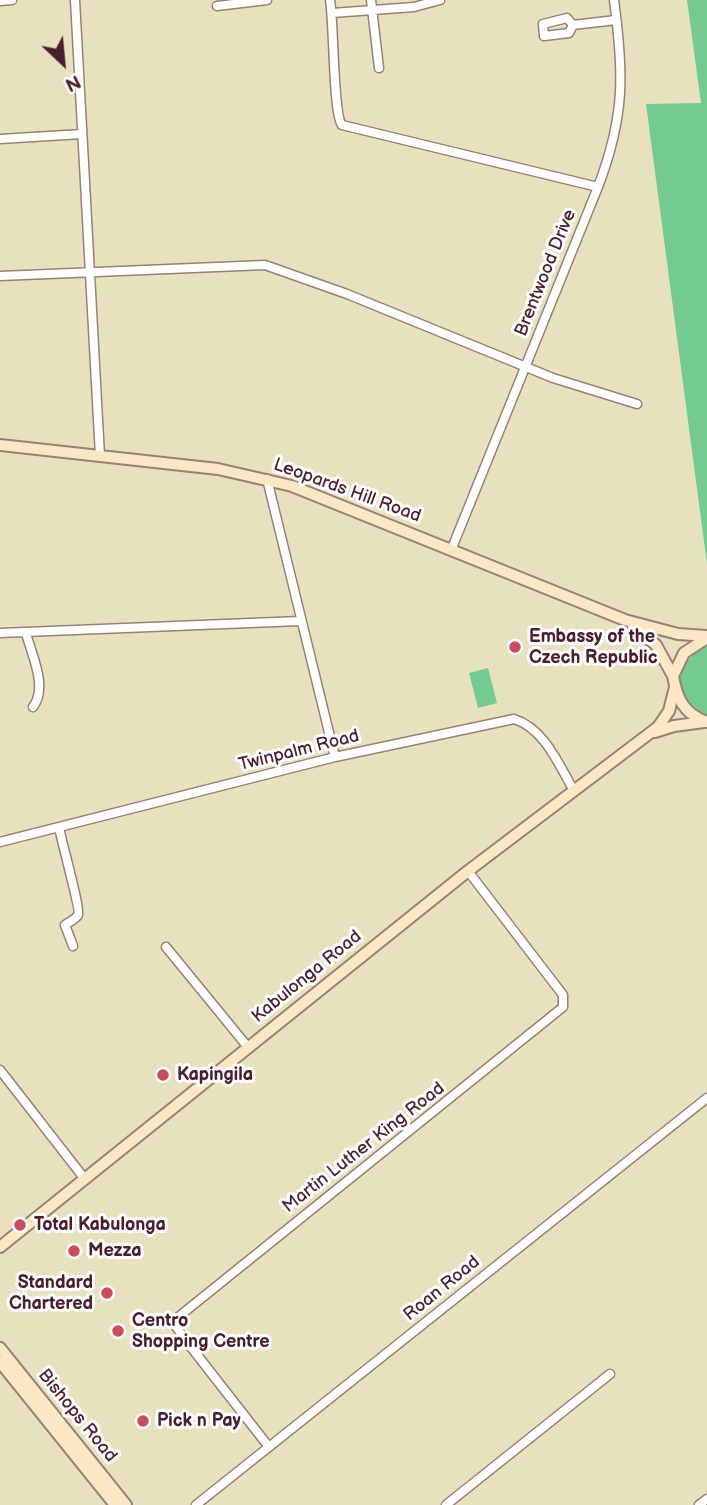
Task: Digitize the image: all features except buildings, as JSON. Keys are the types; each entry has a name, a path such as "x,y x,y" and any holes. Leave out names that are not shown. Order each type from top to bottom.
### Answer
{"main road":[{"name":"Leopards Hill Road","path":"0,445 218,469 292,486 452,548 625,620 665,632 707,637"},
{"name":"Leopards Hill Road","path":"625,620 656,645 688,712 707,722"},
{"name":"Kabulonga Road","path":"0,1247 247,1046 573,789 640,740 667,716 684,653 707,637"},
{"name":"Kabulonga Road","path":"640,740 668,727 707,722"},
{"name":"Bishops Road","path":"0,1348 126,1505"},
{"name":"Bishops Road","path":"0,1362 115,1505"}],"street":[{"path":"0,1 12,0"},
{"path":"75,0 100,456"},
{"path":"217,6 267,0"},
{"path":"330,0 330,27 337,76 336,112 342,125 598,187"},
{"path":"371,0 379,68"},
{"path":"332,13 414,7 440,0"},
{"name":"Brentwood Drive","path":"452,548 617,135 622,104 621,57 614,0"},
{"path":"573,25 616,20"},
{"path":"0,139 82,134"},
{"path":"0,276 265,265 346,294 525,368 637,404"},
{"path":"267,480 335,757"},
{"path":"0,633 300,621"},
{"path":"26,633 40,687 39,699 33,708"},
{"name":"Twinpalm Road","path":"0,842 335,757 514,719 522,721 542,737 573,789"},
{"path":"59,827 62,850 79,908 76,918 65,925 72,946"},
{"name":"Martin Luther King Road","path":"269,1447 177,1328 177,1318 563,1007 563,995 468,871"},
{"path":"166,947 247,1046"},
{"path":"0,1070 84,1178"},
{"name":"Roan Road","path":"195,1505 707,1098"},
{"path":"446,1505 610,1374"},
{"path":"699,1505 707,1499"}],"green space":[{"path":"687,0 707,0 707,564 646,104 701,103"},
{"path":"707,644 707,717 684,702 679,693 678,682 687,662"},
{"path":"488,668 497,703 478,708 469,673"}],"place":[{"name":"Embassy of the Czech Republic","path":"515,647"},
{"name":"Kapingila","path":"163,1075"},
{"name":"Total Kabulonga","path":"20,1225"},
{"name":"Mezza","path":"74,1251"},
{"name":"Standard Chartered","path":"107,1293"},
{"name":"Centro Shopping Centre","path":"118,1331"},
{"name":"Pick n Pay","path":"143,1421"}]}
